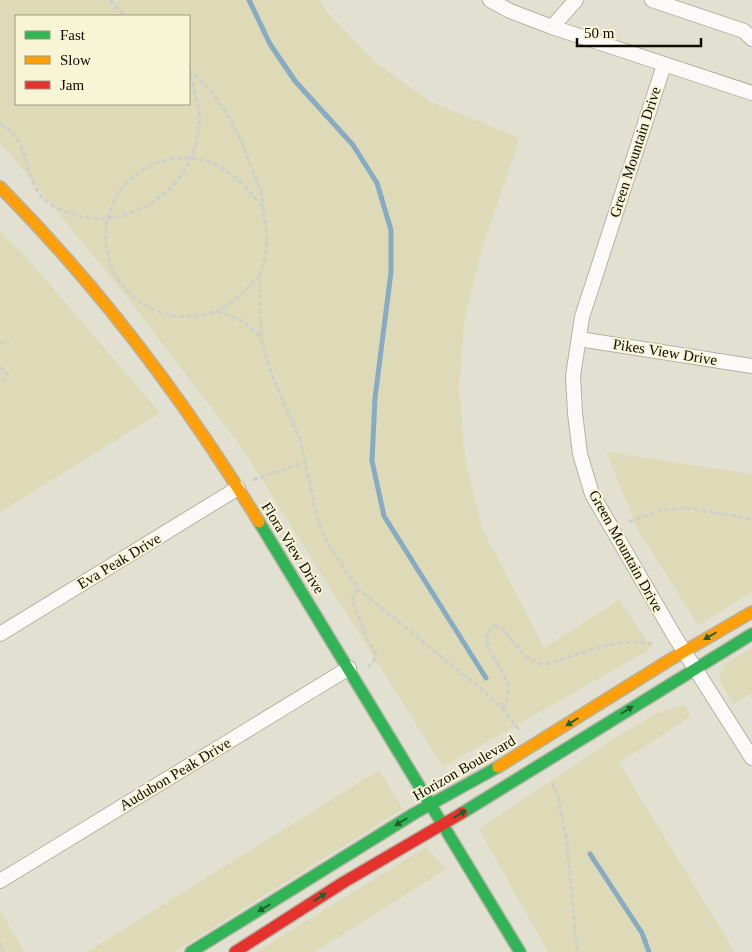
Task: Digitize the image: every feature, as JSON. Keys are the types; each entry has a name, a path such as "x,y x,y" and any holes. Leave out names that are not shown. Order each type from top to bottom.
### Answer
{"street":[{"path":"490,0 510,11 552,27 752,93"},
{"path":"552,27 576,0"},
{"path":"652,0 744,31 752,39"},
{"name":"Green Mountain Drive","path":"664,65 582,317 573,376 580,454 592,494 694,668 752,758"},
{"name":"Flora View Drive","path":"0,188 65,256 125,327 177,394 238,488 352,672 518,951"},
{"name":"Pikes View Drive","path":"579,339 752,366"},
{"name":"Eva Peak Drive","path":"0,634 238,488"},
{"name":"Horizon Boulevard","path":"191,952 430,804 519,755 684,651 752,612"},
{"path":"235,952 344,882 752,634"},
{"name":"Audubon Peak Drive","path":"0,880 352,672"}],"path":[{"path":"110,0 124,15"},
{"path":"190,71 212,92 229,117 242,141 261,191 267,234 266,254 260,275 260,338 273,378 300,439 318,521 325,538 358,589 502,708 522,733"},
{"path":"0,124 10,130 18,140 38,193 52,206 71,214 91,218 126,215 154,202 168,191 181,176 192,158 199,123 197,99 190,74"},
{"path":"260,275 234,301 217,311 185,316 168,315 154,310 134,298 122,286 113,272 104,237 106,218 121,190 132,177 162,161 192,158 205,160 222,167 236,177 264,207"},
{"path":"217,311 242,321 251,327 260,338"},
{"path":"0,343 9,342"},
{"path":"0,367 8,374 0,383"},
{"path":"238,488 256,478 305,462"},
{"path":"629,522 660,510 688,508 752,519"},
{"path":"352,672 374,661 375,652 354,606 354,593 358,589"},
{"path":"502,708 508,696 508,682 486,642 488,630 494,626 502,628 516,646 537,664 545,664 616,644 653,644"},
{"path":"552,783 562,810 577,952"},
{"path":"0,944 3,952"}],"shaded area":[{"path":"0,0 319,0 328,13 375,62 431,102 520,138 482,248 465,316 459,387 465,459 482,528 544,648 619,600 652,648 443,767 242,448 126,296 11,155 0,145"},
{"path":"0,231 32,264 160,413 0,512"},
{"path":"606,452 752,474 752,592 698,625 637,528"},
{"path":"752,648 752,693 734,704 719,680 725,664"},
{"path":"684,705 691,716 619,763 735,952 548,952 479,829 607,743 657,713"},
{"path":"379,770 403,809 174,952 87,952"},
{"path":"426,847 446,869 315,952 256,952"},
{"path":"0,911 25,952 0,952"}],"waterway":[{"path":"249,0 270,44 295,81 353,145 377,183 391,230 391,272 375,398 372,461 384,516 486,678"},
{"path":"590,854 642,933 649,952"}],"traffic: fast":[{"path":"259,522 520,952"},
{"path":"462,813 752,634"},
{"path":"191,952 415,813 498,767"}],"traffic: slow":[{"path":"0,187 73,265 107,305 171,389 259,522"},
{"path":"498,767 668,661 752,612"}],"traffic: jam":[{"path":"235,952 344,882 462,813"}]}
